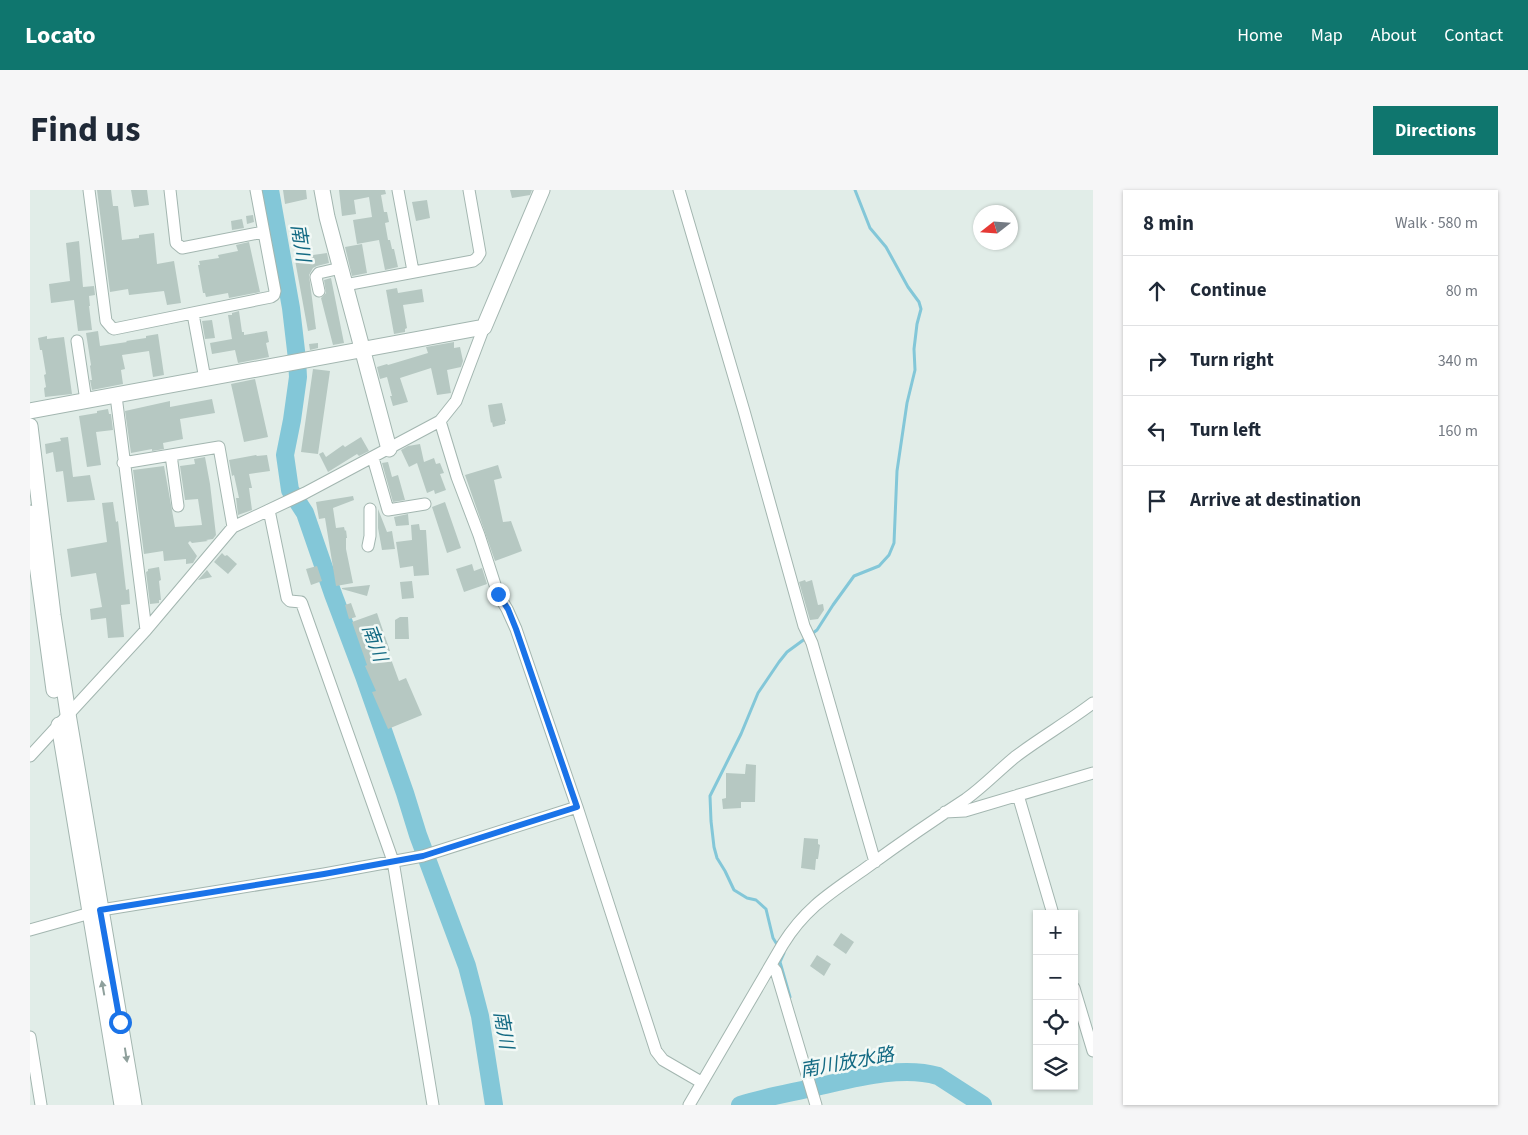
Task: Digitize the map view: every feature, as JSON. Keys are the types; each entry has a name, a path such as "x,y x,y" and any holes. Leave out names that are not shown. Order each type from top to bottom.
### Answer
{"street":[{"path":"89,190 108,324 114,329 272,297 275,291 256,190"},
{"path":"170,190 176,243 182,248 263,232"},
{"path":"322,190 340,268 389,449"},
{"path":"398,190 413,271"},
{"path":"345,285 473,261 480,254 469,190"},
{"path":"30,756 146,630 234,527 306,493 440,420 456,401 484,327 542,190"},
{"path":"679,190 874,862"},
{"path":"319,291 316,277 319,274 340,268"},
{"path":"193,314 205,379"},
{"path":"30,411 484,327"},
{"path":"78,341 86,401"},
{"path":"116,396 123,463 146,630"},
{"path":"440,420 457,477 479,535 498,594 508,609 516,629 577,807 656,1050 666,1062 702,1082"},
{"path":"30,426 54,615 63,719"},
{"path":"123,463 220,447 234,527"},
{"path":"171,455 178,506"},
{"path":"373,458 388,510 425,504"},
{"path":"368,546 370,536 364,510 387,506"},
{"path":"273,508 287,598 290,601 301,602 302,604 393,861 433,1105"},
{"path":"30,513 43,616 63,719 95,911 122,1105"},
{"path":"690,1102 794,927 817,903 990,781 1015,758 1093,703"},
{"path":"945,812 965,811 1093,773"},
{"path":"1018,795 1052,910"},
{"path":"30,930 95,911 324,874 427,855 577,807"},
{"path":"95,911 134,1105"},
{"path":"771,965 776,971 816,1104"},
{"path":"1078,1000 1093,1052"},
{"path":"30,1037 41,1105"}],"building":[{"path":"97,190 111,190 113,206 118,206 122,240 139,238 139,235 154,233 157,264 174,261 181,303 167,305 164,291 129,295 128,289 110,292"},
{"path":"131,190 147,190 149,205 134,207"},
{"path":"283,190 306,190 307,199 285,204"},
{"path":"339,190 385,190 386,194 381,195 384,212 387,212 389,222 385,223 388,240 390,240 392,249 394,249 398,267 385,270 379,240 357,244 353,220 372,217 369,197 354,200 356,214 342,216"},
{"path":"510,190 532,190 530,195 512,198"},
{"path":"427,200 430,218 416,221 412,202"},
{"path":"253,215 254,222 247,224 246,216"},
{"path":"242,219 244,228 232,230 231,221"},
{"path":"79,241 83,287 94,286 95,295 89,296 92,330 78,331 74,300 51,303 49,284 70,281 66,243"},
{"path":"249,242 260,292 229,298 228,293 206,297 205,293 203,293 199,261 219,258 218,255 238,251 236,245"},
{"path":"362,244 367,273 352,276 345,247"},
{"path":"327,253 329,263 313,268 309,275 316,329 308,331 295,260"},
{"path":"331,278 344,343 333,345 321,298 326,293 324,280"},
{"path":"397,288 398,293 422,289 424,302 403,305 407,328 405,332 394,334 386,290"},
{"path":"239,311 244,335 267,331 269,342 266,343 269,357 238,363 235,350 212,354 210,343 232,339 228,315"},
{"path":"212,320 215,338 205,339 202,321"},
{"path":"98,331 100,346 127,342 158,334 164,375 153,377 149,351 122,355 125,369 121,370 123,384 92,390 90,380 92,380 91,365 86,333"},
{"path":"47,336 47,339 64,337 72,394 45,397 44,375 46,374 38,338"},
{"path":"454,342 454,348 460,347 463,361 461,367 447,370 451,393 437,395 431,368 400,378 408,402 393,406 387,377 380,379 377,367 428,353 426,347"},
{"path":"318,343 318,348 310,350 309,344"},
{"path":"313,369 330,371 318,454 301,452"},
{"path":"255,379 268,437 244,442 231,384"},
{"path":"212,399 215,413 180,419 183,439 163,443 164,449 131,453 125,411 170,401 170,407"},
{"path":"502,403 505,424 493,427 488,405"},
{"path":"108,409 109,414 111,414 113,430 96,432 101,465 87,467 79,416"},
{"path":"68,437 73,477 90,475 95,500 67,502 63,471 56,472 53,452 46,454 45,444 61,441 60,438"},
{"path":"361,437 369,451 359,456 357,454 328,472 319,454 323,452 326,457 343,445 345,447"},
{"path":"420,444 424,462 434,458 436,464 440,463 444,473 440,474 446,490 435,494 434,490 427,493 417,463 409,467 401,450 408,446"},
{"path":"267,455 270,471 249,474 252,488 249,488 252,510 238,515 236,498 239,498 229,460"},
{"path":"205,457 216,535 213,539 206,540 208,541 192,543 190,541 188,543 197,556 193,563 186,564 186,559 164,561 163,551 144,554 133,470 164,466 175,527 202,525 198,499 185,500 180,466 195,464 194,459"},
{"path":"388,462 392,477 398,475 405,500 393,502 382,463"},
{"path":"498,465 502,478 494,480 503,522 511,521 522,551 495,561 465,475"},
{"path":"353,496 354,500 333,508 336,528 344,527 346,530 346,549 353,583 336,586 325,518 319,519 316,502"},
{"path":"113,502 116,522 118,521 126,590 129,589 130,604 121,605 124,637 108,638 106,618 91,620 90,609 102,607 96,573 71,577 67,549 107,542 102,503"},
{"path":"445,502 461,548 447,553 432,507"},
{"path":"378,509 387,532 392,531 395,549 382,550 378,528"},
{"path":"408,514 409,525 396,526 394,517"},
{"path":"419,524 420,530 426,530 429,575 414,576 413,566 400,568 396,542 412,540 411,525"},
{"path":"222,553 237,564 228,574 214,562"},
{"path":"472,564 474,571 482,568 487,584 464,592 456,569"},
{"path":"317,566 322,581 311,585 306,569"},
{"path":"159,567 161,600 159,600 159,603 150,604 146,572 148,569"},
{"path":"207,570 212,577 198,580"},
{"path":"805,580 806,582 812,580 818,605 823,604 824,610 818,619 810,620 799,582"},
{"path":"412,581 414,598 402,599 400,582"},
{"path":"370,585 367,596 342,589 342,588"},
{"path":"351,603 356,617 349,619 345,605"},
{"path":"377,613 399,681 406,678 422,715 388,729 372,692 376,691 365,666 367,665 352,622"},
{"path":"400,617 408,617 409,639 395,639 395,620"},
{"path":"746,764 756,765 755,802 741,802 741,808 723,809 722,799 726,798 726,773 745,774"},
{"path":"804,838 818,839 818,844 820,845 815,870 801,868"},
{"path":"841,933 854,942 846,954 833,945"},
{"path":"817,955 831,964 824,976 810,966"}],"waterway":[{"name":"南川","path":"270,190 291,308 297,359 298,377 285,455 290,490 305,513 364,676 418,835 467,966 480,1016 494,1105"},
{"path":"778,946 773,938 766,909 756,900 747,898 734,890 717,858 711,821 710,796 741,734 758,693 779,662 787,652 817,630 854,576 879,566 889,555 894,543 897,471 907,403 915,370 914,349 921,309 919,302 908,287 886,247 870,228 855,190"},
{"path":"782,951 784,953 780,962 790,997"},
{"name":"南川放水路","path":"740,1105 861,1077 908,1072 938,1076 983,1105"}],"route":[{"path":"120,1022 100,910 423,856 577,807 516,629 508,609 498,594"}]}
